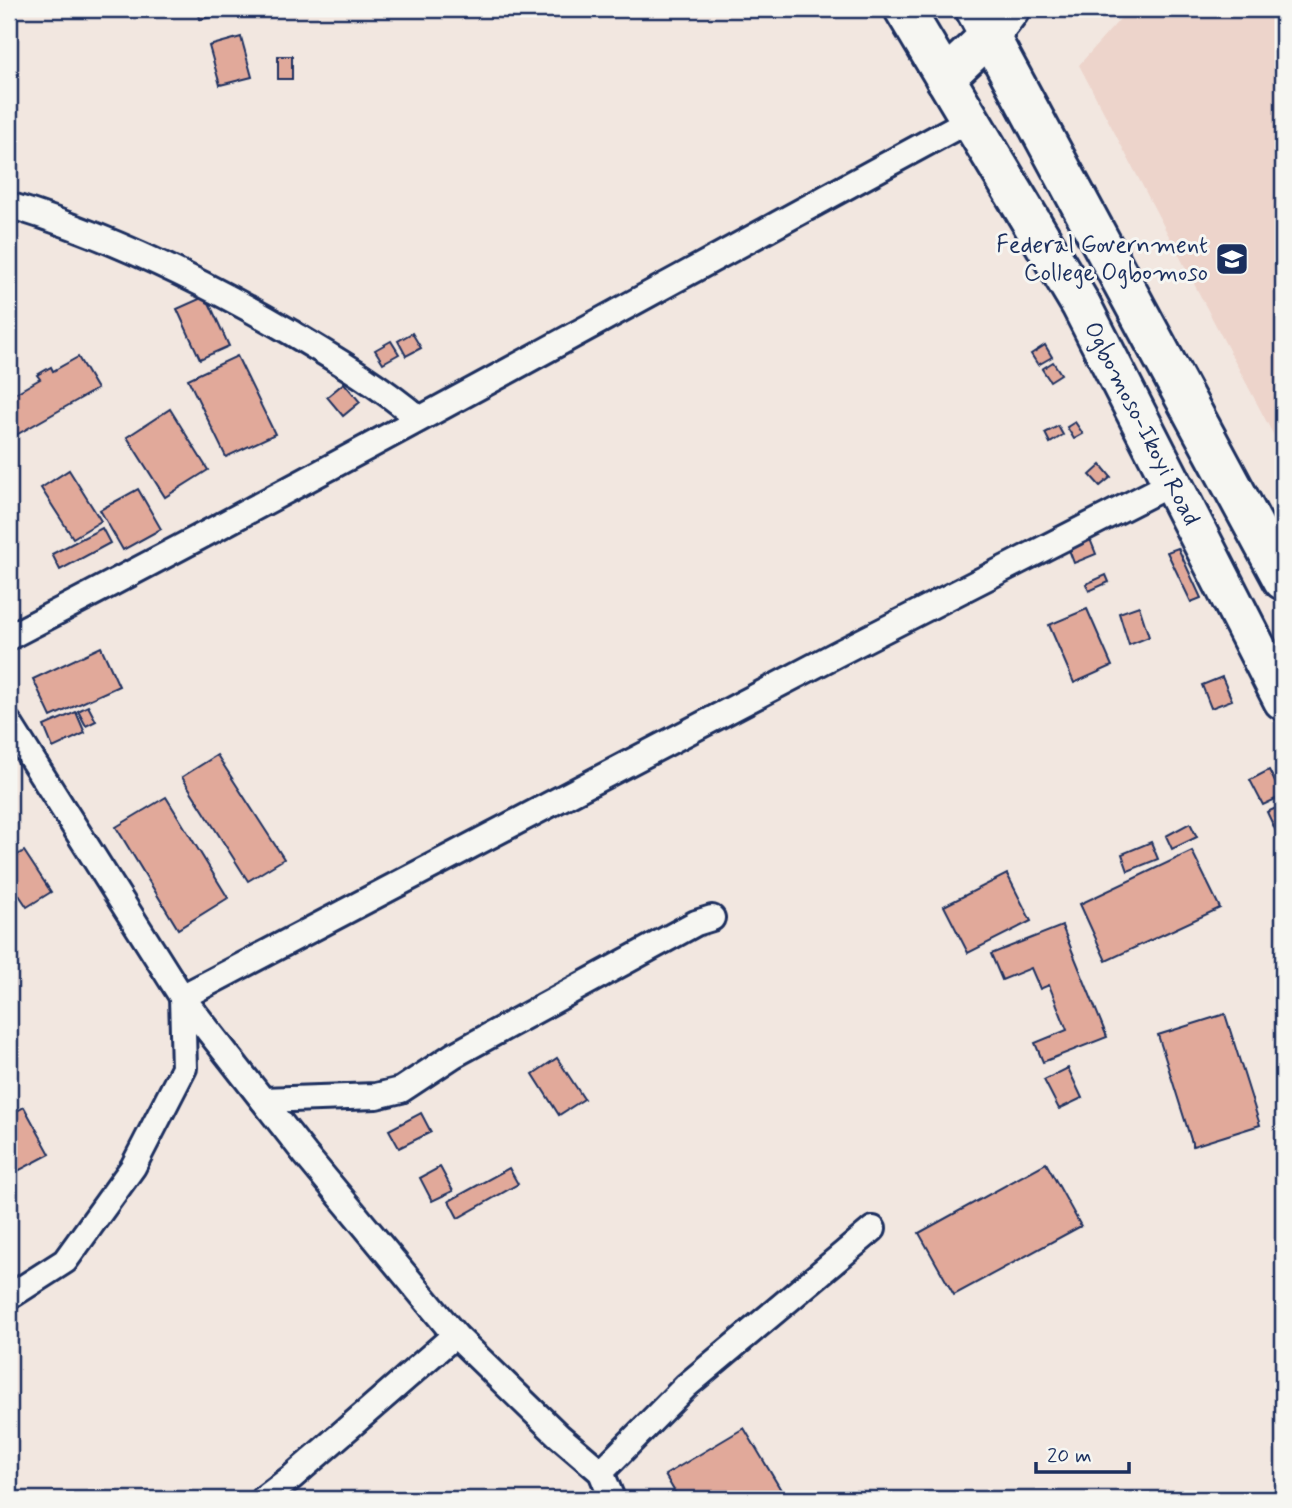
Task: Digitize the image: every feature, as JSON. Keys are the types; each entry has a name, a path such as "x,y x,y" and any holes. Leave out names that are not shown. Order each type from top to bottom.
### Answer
{"main road":[{"name":"Ogbomoso-Ikoyi Road","path":"904,9 1081,305 1283,700"},
{"name":"Ogbomoso-Ikoyi Road","path":"992,17 1283,580"},
{"path":"945,78 992,17"}],"street":[{"path":"9,637 248,513 971,119"},
{"path":"9,205 66,222 227,295 363,375 418,418"},
{"path":"182,997 837,654 1172,483"},
{"path":"9,723 182,997 455,1335 559,1436 601,1472 612,1499"},
{"path":"263,1100 376,1096 401,1090 454,1055 684,929 712,918"},
{"path":"9,1297 65,1261 133,1167 184,1068 182,997"},
{"path":"601,1472 686,1386 873,1229"},
{"path":"263,1499 292,1477 455,1335"}],"shaded area":[{"name":"Federal Government College Ogbomoso","path":"1129,9 1283,9 1283,453 1079,65"}],"building":[{"path":"198,9 246,9 247,12 200,19"},
{"path":"241,37 252,77 220,85 209,46"},
{"path":"278,56 292,56 292,79 278,79"},
{"path":"206,296 229,346 200,359 177,309"},
{"path":"412,333 421,348 406,356 398,341"},
{"path":"391,341 399,354 383,363 375,350"},
{"path":"1045,345 1052,357 1038,365 1031,354"},
{"path":"237,356 275,434 226,457 188,379"},
{"path":"78,357 97,389 9,439 9,397 40,379 37,375 51,367 53,371"},
{"path":"1053,362 1061,374 1050,381 1042,369"},
{"path":"344,383 360,402 343,416 327,397"},
{"path":"170,409 208,470 165,497 127,437"},
{"path":"1075,422 1083,434 1074,439 1067,427"},
{"path":"1058,426 1063,435 1050,443 1045,433"},
{"path":"1101,465 1111,477 1100,486 1090,475"},
{"path":"69,470 101,521 73,538 41,488"},
{"path":"138,489 161,529 123,550 100,510"},
{"path":"102,528 110,543 60,570 52,554"},
{"path":"1090,539 1096,554 1074,563 1068,547"},
{"path":"1178,548 1201,598 1191,602 1167,552"},
{"path":"1106,575 1109,582 1089,591 1086,584"},
{"path":"1139,606 1149,637 1129,645 1119,613"},
{"path":"1087,609 1112,666 1074,683 1049,625"},
{"path":"101,647 119,686 51,717 33,679"},
{"path":"1222,677 1232,700 1211,708 1202,685"},
{"path":"88,706 96,721 86,726 78,711"},
{"path":"76,712 85,733 53,748 44,726"},
{"path":"217,755 284,859 248,881 182,777"},
{"path":"1269,770 1282,796 1263,805 1250,780"},
{"path":"166,797 228,898 178,929 116,827"},
{"path":"1283,805 1283,836 1279,838 1267,812"},
{"path":"1190,823 1197,837 1172,849 1166,836"},
{"path":"1151,842 1158,859 1128,871 1122,854"},
{"path":"24,851 51,892 27,907 9,880 9,860"},
{"path":"1192,851 1220,908 1106,961 1080,904"},
{"path":"1007,874 1031,921 968,953 944,906"},
{"path":"1062,926 1107,1037 1043,1062 1035,1043 1067,1030 1049,985 1040,989 1031,968 1002,980 991,954"},
{"path":"1225,1014 1260,1125 1193,1146 1158,1035"},
{"path":"557,1058 584,1099 559,1115 533,1074"},
{"path":"1068,1068 1082,1098 1059,1109 1044,1080"},
{"path":"24,1107 50,1154 18,1171 9,1154 9,1115"},
{"path":"421,1113 431,1132 399,1148 389,1130"},
{"path":"1046,1163 1081,1226 954,1295 919,1233"},
{"path":"440,1167 453,1191 432,1201 420,1178"},
{"path":"509,1168 518,1184 458,1218 449,1201"},
{"path":"744,1428 781,1490 765,1499 679,1499 665,1475"}],"place":[{"name":"Federal Government College Ogbomoso","path":"1232,259"}]}
